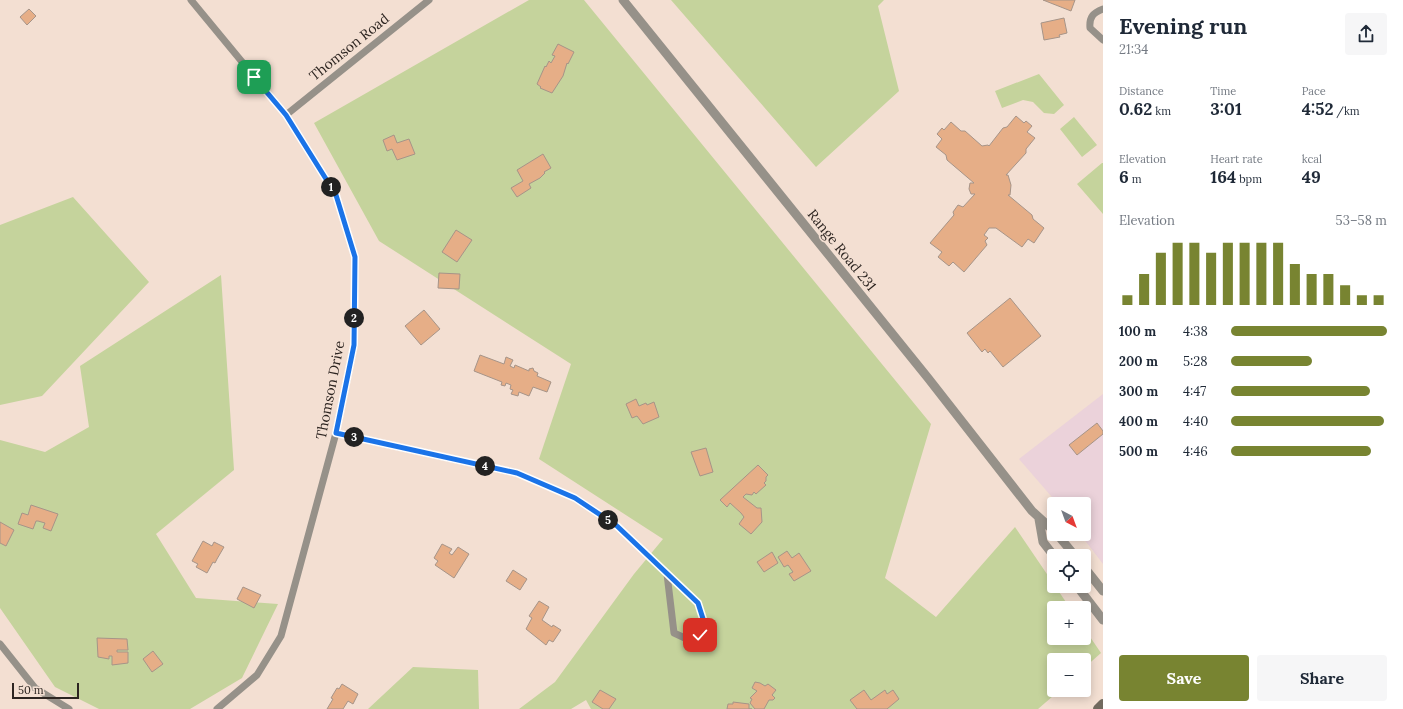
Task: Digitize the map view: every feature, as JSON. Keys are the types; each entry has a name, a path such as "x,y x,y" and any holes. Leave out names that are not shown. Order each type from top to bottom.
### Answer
{"main road":[{"path":"1098,709 1103,704"}],"street":[{"name":"Thomson Drive","path":"191,0 286,115 336,195 355,257 354,345 336,433 281,636 257,675 217,709"},
{"name":"Thomson Road","path":"286,115 429,0"},
{"name":"Range Road 231","path":"623,0 928,378 1039,519 1047,525"},
{"path":"1103,9 1092,15 1089,21 1090,28 1103,40"},
{"path":"336,433 517,473 575,498 617,526 698,603 705,625 700,635 687,639 674,633 667,574"},
{"name":"Range Road 231","path":"1039,519 1043,542 1048,549"},
{"path":"1063,541 1069,549"},
{"path":"1091,576 1103,591"},
{"path":"1082,593 1103,620"},
{"path":"0,644 35,688 69,709"}],"shaded area":[{"path":"1103,394 1103,564 1085,541 1091,541 1091,497 1052,497 1019,459"}],"green space":[{"path":"529,0 584,0 931,424 885,578 936,617 1015,527 1047,574 1047,593 1060,593 1065,601 1047,601 1047,645 1091,645 1091,638 1101,653 1091,662 1091,653 1047,653 1047,697 1052,697 1038,709 591,709 586,700 571,709 519,709 555,682 634,574 663,539 539,459 571,364 379,241 314,123"},
{"path":"671,0 884,0 878,6 899,91 816,167"},
{"path":"1039,74 1064,105 1054,114 1044,113 1033,102 1023,100 1002,108 995,91"},
{"path":"1074,117 1097,145 1082,157 1060,129"},
{"path":"1103,163 1103,214 1077,184"},
{"path":"73,197 149,282 42,396 0,405 0,225"},
{"path":"221,275 234,470 156,534 196,598 278,604 242,678 190,709 99,709 55,687 0,608 0,440 45,452 89,427 80,366"},
{"path":"413,667 478,670 479,709 368,709"}],"building":[{"path":"1043,0 1075,0 1071,11"},
{"path":"29,9 36,16 27,25 20,17"},
{"path":"1064,18 1067,33 1059,35 1060,37 1044,40 1041,23"},
{"path":"558,44 574,52 568,64 567,63 563,76 552,93 540,88 541,87 537,84 545,66 546,67 549,61 551,63 555,56 552,55"},
{"path":"1016,116 1024,123 1026,121 1032,126 1027,132 1035,138 1026,149 1026,153 1006,175 1008,175 1011,185 1010,195 1008,195 1032,215 1033,219 1044,228 1034,243 1028,239 1022,247 996,228 989,228 984,235 988,238 985,241 987,245 964,272 953,262 949,266 938,257 942,252 930,243 954,215 953,212 958,205 963,207 975,194 971,194 969,189 970,183 974,183 947,160 946,155 936,147 942,139 937,134 942,128 944,130 951,122 961,131 965,131 982,146 989,146 1003,128 1007,127"},
{"path":"394,135 397,143 409,139 415,154 397,160 392,149 387,151 383,140"},
{"path":"543,154 551,168 544,172 545,173 540,178 529,184 531,188 517,197 511,188 523,181 517,170"},
{"path":"456,230 472,240 457,262 442,252"},
{"path":"439,273 460,274 459,289 438,288"},
{"path":"1010,298 1041,336 1003,367 990,351 988,353 985,349 982,352 967,333"},
{"path":"424,310 440,329 421,345 405,326"},
{"path":"480,355 504,364 506,357 513,360 510,366 514,368 515,365 529,371 529,369 533,368 534,371 538,373 537,376 551,382 547,392 533,387 529,396 519,392 518,396 511,394 513,390 510,389 511,385 506,383 505,386 501,385 502,382 474,371"},
{"path":"636,399 639,406 654,402 659,417 643,424 637,416 632,418 626,404"},
{"path":"1097,423 1103,431 1103,434 1077,455 1069,445"},
{"path":"706,448 713,472 700,476 691,452"},
{"path":"758,465 768,475 764,483 766,485 756,494 754,492 752,495 746,494 743,497 757,508 761,508 762,522 751,534 739,524 744,517 741,513 730,503 727,507 720,500"},
{"path":"31,505 58,514 51,531 43,528 45,523 38,521 36,521 33,529 18,524 22,513 28,515"},
{"path":"0,522 14,530 6,546 0,543"},
{"path":"203,541 212,546 214,542 224,547 215,563 213,562 207,573 196,567 198,564 192,561"},
{"path":"442,544 452,549 449,553 452,555 458,547 469,554 454,578 435,565 438,561 434,558"},
{"path":"787,551 792,558 799,553 811,571 794,581 789,574 793,572 788,565 784,567 778,557"},
{"path":"772,552 778,563 764,572 757,562"},
{"path":"513,570 527,579 520,590 506,581"},
{"path":"243,587 261,595 254,608 237,599"},
{"path":"539,601 549,607 542,620 552,627 553,625 561,630 553,642 549,640 546,645 526,629 532,618 529,616"},
{"path":"97,638 127,639 128,650 117,650 117,652 128,652 128,663 112,665 112,656 109,656 109,659 98,657"},
{"path":"153,651 163,664 152,672 143,659"},
{"path":"755,682 765,686 768,684 776,690 772,695 775,698 773,700 769,700 764,709 755,709 750,703 752,699 750,698 757,691 752,688"},
{"path":"342,684 358,694 353,704 348,701 343,709 327,709 337,688 339,689"},
{"path":"600,690 616,699 609,709 603,709 592,702"},
{"path":"864,690 871,700 885,690 887,694 893,690 899,699 887,709 857,709 850,700"},
{"path":"733,702 749,704 749,709 727,709 728,704 733,704"}],"route":[{"path":"254,77 286,115 336,195 355,257 354,345 336,433 517,473 575,498 617,526 698,603 705,625 700,635"}]}
